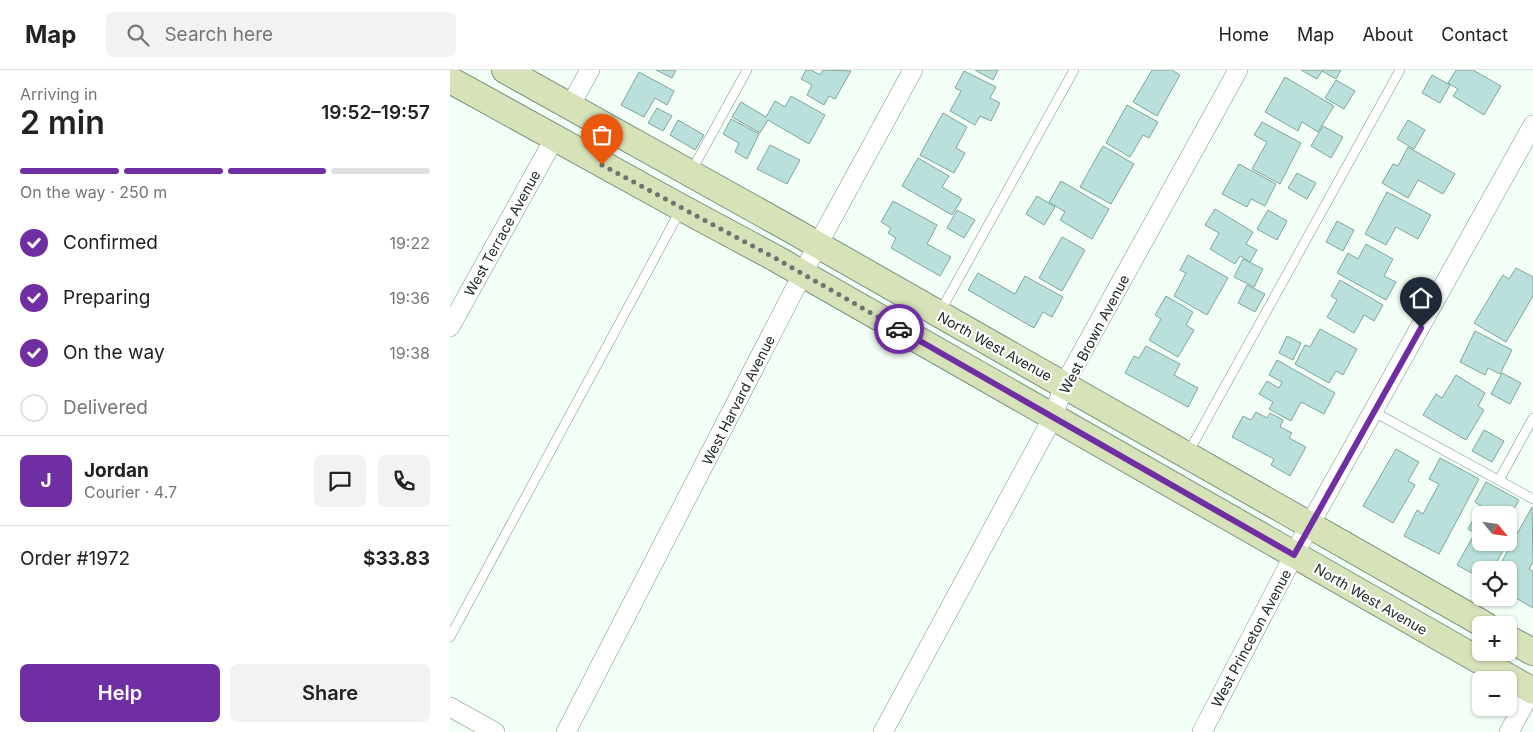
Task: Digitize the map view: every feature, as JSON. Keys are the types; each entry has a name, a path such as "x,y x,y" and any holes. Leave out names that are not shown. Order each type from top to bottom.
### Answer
{"main road":[{"name":"North West Avenue","path":"505,70 690,173 1472,618"},
{"name":"North West Avenue","path":"450,80 804,274 1533,690"},
{"path":"1517,643 1533,652"}],"street":[{"path":"570,106 590,70"},
{"name":"West Harvard Avenue","path":"566,732 817,246 913,70"},
{"name":"West Brown Avenue","path":"883,732 1053,417 1064,385 1238,70"},
{"name":"West Princeton Avenue","path":"1202,732 1309,526 1533,125"},
{"name":"West Terrace Avenue","path":"450,327 554,138"},
{"path":"1509,732 1533,690"},
{"path":"450,707 495,732"}],"lane":[{"path":"690,173 747,70"},
{"path":"939,315 1074,70"},
{"path":"1187,456 1400,70"},
{"path":"450,637 682,208"},
{"path":"1374,412 1533,499"},
{"path":"1499,480 1533,418"}],"building":[{"path":"656,70 676,70 672,78"},
{"path":"806,70 811,70 820,75 823,70 851,71 835,99 829,96 824,105 807,95 812,85 801,79"},
{"path":"975,70 998,70 993,80"},
{"path":"1152,70 1172,70 1180,75 1157,116 1133,102"},
{"path":"1301,70 1341,70 1336,79 1322,71 1317,79"},
{"path":"1456,70 1473,70 1501,86 1484,115 1453,96 1458,89 1448,83"},
{"path":"964,71 996,87 990,98 1000,103 991,121 980,116 975,125 950,111 961,91 955,88"},
{"path":"639,72 674,91 667,105 655,98 644,117 621,105"},
{"path":"1432,75 1450,85 1440,103 1422,93"},
{"path":"1285,77 1334,106 1318,132 1302,122 1298,131 1265,112"},
{"path":"1336,80 1355,91 1344,109 1325,98"},
{"path":"791,96 825,115 809,144 768,120 760,133 732,117 741,102 766,117 775,101 785,107"},
{"path":"1127,105 1158,122 1149,138 1143,135 1130,157 1106,143"},
{"path":"657,108 672,116 663,131 648,123"},
{"path":"943,113 967,127 956,148 965,153 954,173 920,155"},
{"path":"731,119 759,134 747,159 735,152 739,143 723,134"},
{"path":"678,120 704,135 695,150 670,135"},
{"path":"1408,120 1425,130 1414,149 1397,139"},
{"path":"1262,122 1301,143 1280,184 1252,169 1267,142 1254,135"},
{"path":"1323,126 1343,137 1331,158 1311,146"},
{"path":"770,145 800,160 787,184 757,169"},
{"path":"1103,146 1134,164 1111,204 1080,187"},
{"path":"1408,147 1455,174 1443,194 1418,180 1408,198 1382,183 1393,164 1398,166"},
{"path":"918,158 949,176 942,187 962,199 952,215 902,186"},
{"path":"1239,164 1276,184 1265,206 1251,199 1247,207 1222,194"},
{"path":"1297,173 1316,183 1307,199 1288,188"},
{"path":"1061,181 1109,209 1092,239 1060,220 1065,212 1049,202"},
{"path":"1387,192 1431,215 1418,239 1396,227 1386,245 1365,234"},
{"path":"1037,196 1055,207 1044,225 1026,214"},
{"path":"893,201 937,225 927,244 951,257 940,276 891,248 896,238 888,233 891,228 881,222"},
{"path":"1215,209 1253,232 1246,244 1257,250 1250,262 1240,256 1235,264 1210,249 1219,233 1205,225"},
{"path":"957,210 975,220 964,238 947,228"},
{"path":"1268,210 1287,221 1277,240 1257,229"},
{"path":"1337,221 1354,230 1343,251 1326,242"},
{"path":"1062,237 1085,250 1062,291 1039,278"},
{"path":"1366,244 1393,259 1384,276 1396,282 1386,300 1337,273 1348,253 1358,259"},
{"path":"1188,255 1228,278 1207,315 1174,296 1186,273 1180,270"},
{"path":"1243,259 1263,269 1254,287 1234,277"},
{"path":"1516,268 1533,277 1533,296 1506,342 1474,323 1503,275 1509,279"},
{"path":"978,273 1015,294 1025,276 1063,297 1052,317 1043,312 1034,328 968,290"},
{"path":"1340,280 1383,305 1374,321 1364,315 1354,333 1327,317 1337,300 1331,296"},
{"path":"1247,285 1265,294 1255,312 1238,303"},
{"path":"1166,296 1193,312 1186,325 1194,330 1178,357 1149,340 1161,319 1155,315"},
{"path":"1320,329 1357,349 1343,375 1336,371 1329,383 1295,364 1305,345 1310,347"},
{"path":"1475,331 1512,350 1500,374 1488,368 1485,375 1460,362"},
{"path":"1287,336 1301,343 1293,360 1279,353"},
{"path":"1146,346 1180,364 1174,375 1198,388 1188,407 1125,373 1134,356 1139,358"},
{"path":"1277,360 1335,393 1324,414 1301,402 1291,421 1269,409 1273,402 1259,394 1267,381 1279,388 1282,382 1269,375"},
{"path":"1502,373 1521,383 1510,404 1491,394"},
{"path":"1456,375 1485,393 1478,406 1484,410 1466,440 1423,415 1436,394 1442,398"},
{"path":"1256,412 1267,418 1270,413 1283,420 1280,427 1292,433 1289,438 1306,447 1290,476 1271,465 1274,459 1232,437 1243,416 1251,420"},
{"path":"1484,430 1504,441 1492,462 1472,451"},
{"path":"1396,449 1419,462 1408,481 1415,485 1393,523 1363,506"},
{"path":"1440,458 1479,479 1439,554 1404,536 1417,510 1423,514 1439,484 1429,479"},
{"path":"1486,482 1519,500 1516,506 1481,506 1475,502"},
{"path":"1532,507 1533,562 1529,569 1533,571 1533,608 1517,599 1517,561 1502,561 1508,551 1518,551 1518,532"},
{"path":"1472,522 1472,531 1468,529"},
{"path":"1472,538 1472,551 1503,551 1497,561 1472,561 1472,573 1457,565"}],"way so far":[{"path":"602,165 775,258 899,329"}],"route":[{"path":"899,329 1294,555 1421,328"}]}
